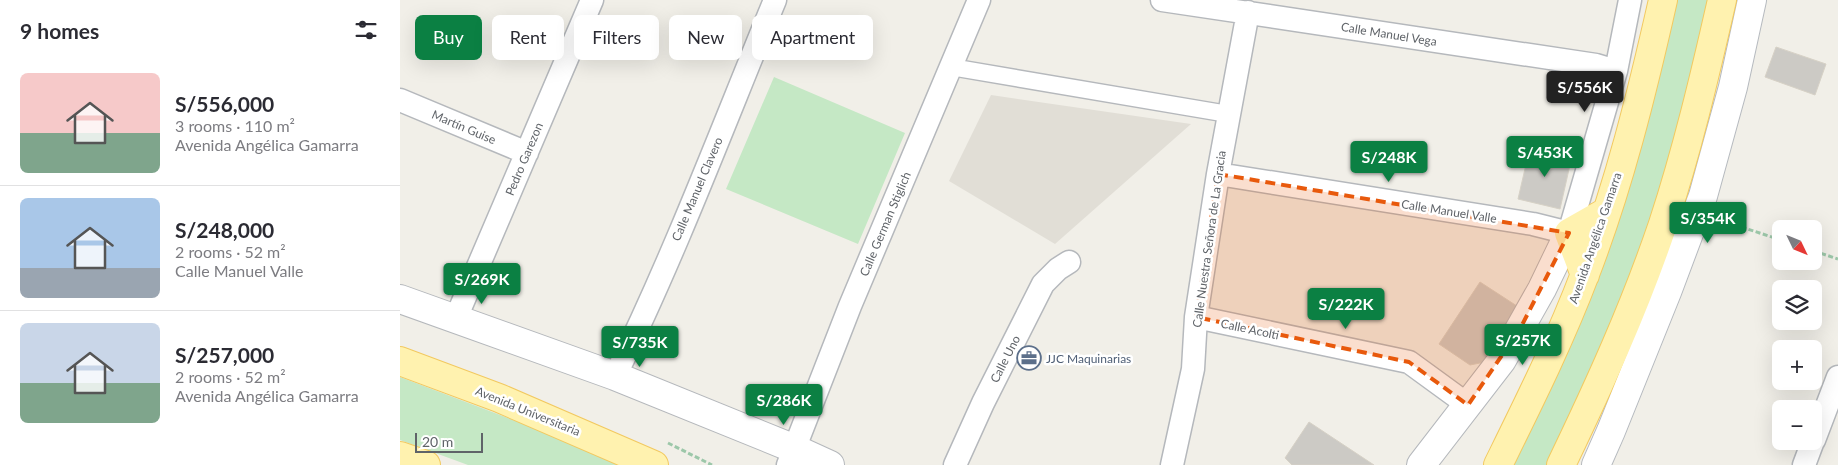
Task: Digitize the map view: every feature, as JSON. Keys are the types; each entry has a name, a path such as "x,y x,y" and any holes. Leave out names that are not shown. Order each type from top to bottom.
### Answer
{"main road":[{"name":"Avenida Angélica Gamarra","path":"1498,465 1553,350 1585,275 1606,212 1646,74 1663,0"},
{"path":"1562,465 1620,338 1664,223 1688,139 1722,0"},
{"path":"1585,275 1569,233 1606,212"},
{"name":"Avenida Universitaria","path":"400,361 499,398 654,465"},
{"path":"400,456 426,465"}],"street":[{"name":"Pedro Garezon","path":"456,318 592,0"},
{"name":"Calle Manuel Clavero","path":"615,376 676,241 775,0"},
{"name":"Calle German Stiglich","path":"792,457 850,306 979,0"},
{"name":"Calle Manuel Vega","path":"1162,0 1596,65 1616,71"},
{"path":"1421,465 1502,360 1542,289 1569,233 1616,71 1630,0"},
{"path":"1596,465 1664,301 1697,212 1733,87 1752,0"},
{"name":"Calle Nuestra Señora de La Gracia","path":"1172,465 1193,369 1196,317 1218,174 1248,12"},
{"path":"951,67 1228,114"},
{"name":"Martín Guise","path":"400,100 527,153"},
{"name":"Calle Manuel Valle","path":"1218,174 1533,224 1569,233"},
{"name":"Calle Uno","path":"955,465 983,403 1043,284 1058,269 1069,262"},
{"path":"400,299 615,376 792,457 830,465"},
{"name":"Calle Acolti","path":"1196,317 1409,362 1468,405"},
{"path":"1520,329 1553,350"},
{"path":"1822,420 1838,377"},
{"path":"1804,465 1810,450"}],"path":[{"path":"1697,212 1772,237"},
{"path":"1822,254 1838,259"}],"highlighted area":[{"path":"1218,174 1569,233 1520,329 1468,405 1409,362 1196,317"}],"shaded area":[{"path":"991,95 1191,124 1055,244 949,181"}],"green space":[{"path":"1675,0 1708,0 1668,172 1650,228 1615,318 1547,465 1509,465"},
{"path":"774,77 905,133 858,244 726,189"},
{"path":"400,377 534,428 622,465 468,465 400,440"}],"building":[{"path":"1776,47 1826,64 1815,95 1765,77"},
{"path":"1530,147 1572,156 1560,209 1518,199"},
{"path":"1480,282 1520,308 1485,362 1470,365 1439,344"},
{"path":"1309,422 1374,465 1292,465 1285,458"}],"place":[{"name":"JJC Maquinarias","path":"1029,358"}]}
